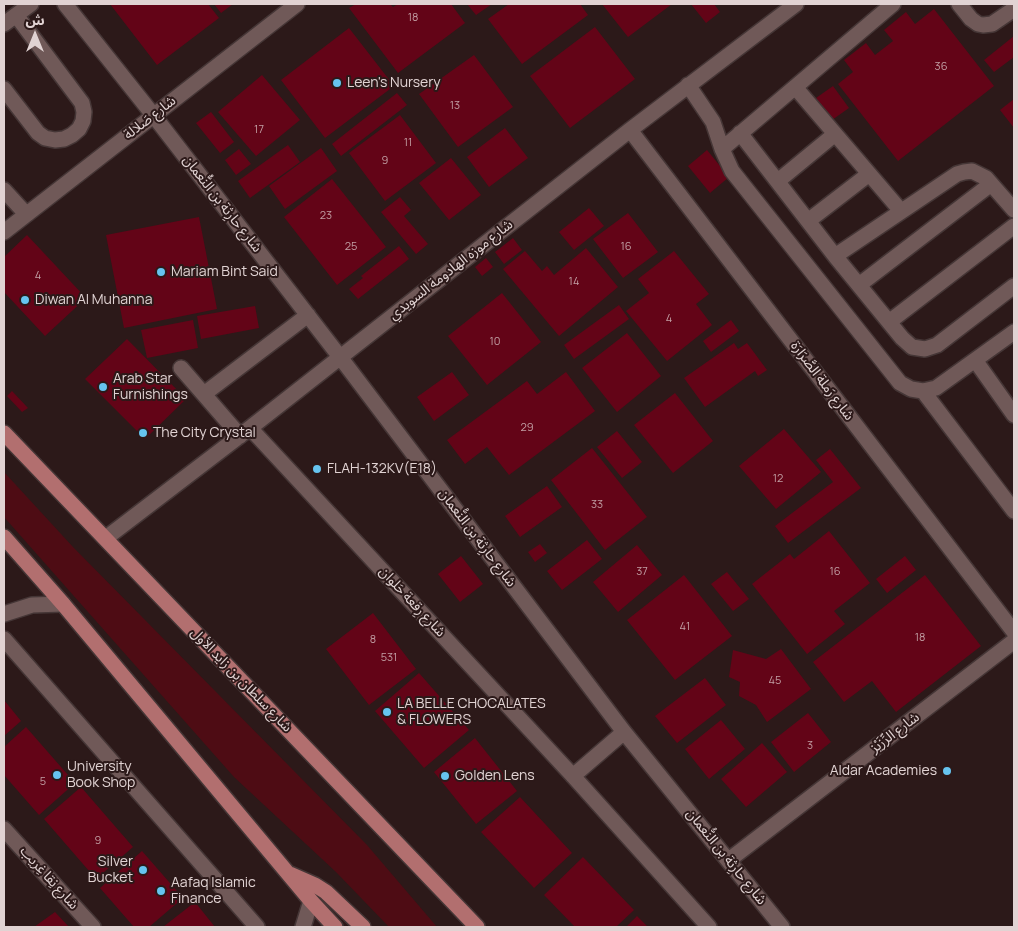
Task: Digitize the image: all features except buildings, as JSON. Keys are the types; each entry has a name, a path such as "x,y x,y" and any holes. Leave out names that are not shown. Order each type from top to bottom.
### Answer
{"main road":[{"name":"شارع سلطان بن زايد الأول","path":"4,433 106,538 465,920 477,927"},
{"path":"4,537 63,604 288,874 335,927"},
{"path":"288,874 315,885 326,892 364,927"}],"street":[{"path":"4,24 31,4"},
{"name":"شارع حارِثة بن النُّعمان","path":"65,4 308,315 624,732 782,927"},
{"name":"شارع صَلالة","path":"4,232 297,4"},
{"name":"شارع موزه الهادومة السويدي","path":"106,538 245,432 688,85 796,4"},
{"path":"722,149 893,4"},
{"path":"959,4 971,19 983,25 992,24 1014,9"},
{"path":"4,89 38,133 46,138 64,140 72,136 79,129 83,121 82,103 16,15"},
{"path":"688,85 713,122 732,171 900,383 911,389 924,391 936,388 1014,332"},
{"path":"795,87 901,212"},
{"name":"شارع رَملة الصَّرَارَة","path":"630,130 1014,632"},
{"path":"740,133 808,222 906,343 918,349 931,348 937,345 1014,286"},
{"path":"778,181 835,134"},
{"path":"835,256 957,174 964,172 972,171 986,178 1014,210"},
{"path":"808,222 869,174"},
{"path":"859,285 991,184"},
{"path":"4,190 26,214"},
{"path":"889,322 1014,226"},
{"path":"204,394 308,315"},
{"path":"975,360 1014,415"},
{"name":"شارع رِقعة حَلوان","path":"181,368 204,394 245,432 573,776 710,927"},
{"path":"924,391 1014,511"},
{"path":"4,614 32,605 63,604"},
{"path":"4,639 257,927"},
{"name":"شارع الرِّزَيْز","path":"729,860 1014,642"},
{"path":"573,776 624,732"},
{"name":"شارع نِقا غِريب","path":"4,829 93,927"},
{"path":"303,927 311,901"}],"shaded area":[{"path":"4,472 73,547 367,845 437,927 389,927 336,872 234,777 4,517"}],"place":[{"name":"Leen's Nursery","path":"337,83"},
{"name":"Mariam Bint Said","path":"161,272"},
{"name":"Diwan Al Muhanna","path":"25,300"},
{"name":"Arab Star Furnishings","path":"103,387"},
{"name":"The City Crystal","path":"143,433"},
{"name":"FLAH-132KV(E18)","path":"317,469"},
{"name":"LA BELLE CHOCALATES & FLOWERS","path":"387,712"},
{"name":"Aldar Academies","path":"947,771"},
{"name":"University Book Shop","path":"57,775"},
{"name":"Golden Lens","path":"445,776"},
{"name":"Silver Bucket","path":"143,870"},
{"name":"Aafaq Islamic Finance","path":"161,891"}]}
